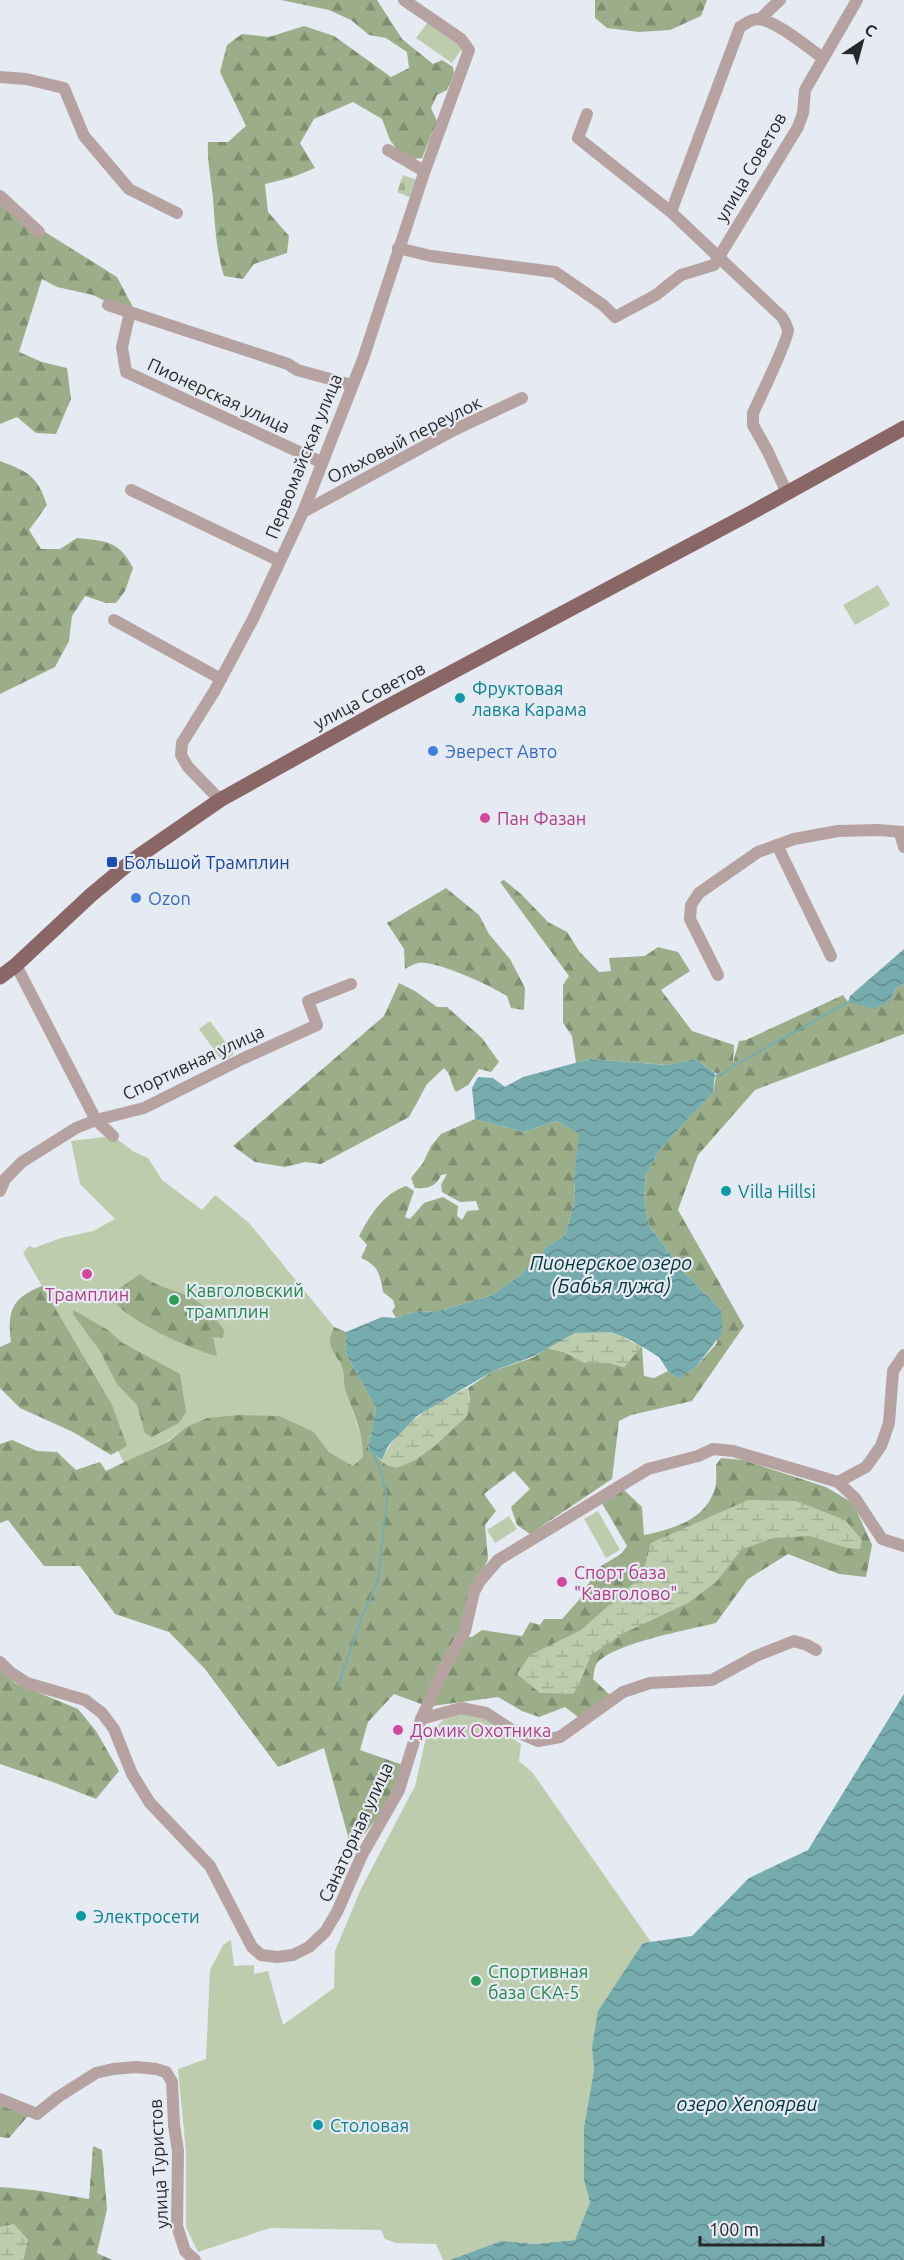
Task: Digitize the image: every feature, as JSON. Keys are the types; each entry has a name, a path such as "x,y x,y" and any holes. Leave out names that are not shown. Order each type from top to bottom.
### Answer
{"main road":[{"name":"улица Советов","path":"0,976 16,965 121,870 171,832 220,800 381,710 904,428"}],"street":[{"name":"Первомайская улица","path":"220,800 188,767 181,755 182,743 221,679 253,619 303,512 363,359 424,171 469,50 461,39 404,0"},
{"path":"760,19 780,0"},
{"name":"улица Советов","path":"720,257 798,127 803,113 805,90 857,0"},
{"path":"671,212 740,27 754,19 760,19 777,26 823,58"},
{"path":"0,76 27,79 64,88 84,136 129,189 177,213"},
{"name":"улица Советов","path":"587,114 578,138 671,212 782,317 788,331 785,343 753,413 753,425 787,493"},
{"path":"388,150 424,171"},
{"path":"0,195 39,232"},
{"path":"398,248 431,256 555,272 603,305 615,317 656,295 681,275 714,265 720,257"},
{"path":"108,305 288,364 297,370 352,385"},
{"name":"Пионерская улица","path":"130,312 122,347 126,372 321,462"},
{"name":"Ольховый переулок","path":"303,512 454,430 522,398"},
{"path":"131,490 280,561"},
{"path":"114,620 221,679"},
{"path":"718,975 690,919 689,911 699,893 758,852 794,838 838,831 902,832 904,847"},
{"path":"777,845 831,957"},
{"path":"16,965 96,1120 113,1136"},
{"name":"Спортивная улица","path":"0,1191 5,1179 22,1162 61,1136 96,1120 144,1108 316,1025 308,1001 351,984"},
{"path":"904,1355 893,1371 889,1422 881,1446 866,1467 838,1482 855,1498 882,1539 904,1546"},
{"name":"Санаторная улица","path":"0,1662 27,1683 85,1700 102,1713 114,1729 132,1774 150,1803 210,1866 252,1947 261,1955 278,1958 293,1955 309,1947 325,1932 337,1912 362,1855 399,1790 421,1719 465,1631 474,1592 486,1571 498,1560 648,1469 698,1456 713,1449 733,1451 838,1482"},
{"path":"421,1719 460,1708 486,1713 512,1730 538,1742 560,1737 623,1692 650,1683 712,1680 756,1656 794,1641 816,1650"},
{"name":"улица Туристов","path":"0,2098 37,2114 58,2097 96,2073 113,2068 156,2068 166,2072 172,2082 178,2151 177,2226 185,2251 195,2260"}],"green space":[{"path":"281,0 377,0 402,39 433,64 442,60 453,67 454,74 447,90 437,95 431,108 437,121 422,158 405,160 390,140 382,119 353,102 314,119 300,143 315,168 293,177 265,184 268,212 289,236 287,253 254,264 243,279 224,276 216,237 208,142 228,142 246,126 220,72 227,45 242,34 269,37 304,26 334,36 391,77 409,68 407,52 386,38 369,35 351,20 329,10"},
{"path":"595,0 707,0 701,16 670,30 639,32 607,28 595,18"},
{"path":"428,22 463,47 452,63 416,38"},
{"path":"403,175 419,181 412,198 397,192"},
{"path":"0,200 39,234 45,232 117,277 136,313 93,295 57,287 42,279 19,352 42,362 67,368 71,399 56,434 36,433 17,417 0,424"},
{"path":"0,461 25,472 35,481 43,495 47,505 29,530 41,549 60,549 77,538 103,541 117,547 133,568 125,591 116,603 106,603 85,596 72,616 69,641 55,667 0,694"},
{"path":"878,585 890,605 855,625 843,605"},
{"path":"504,880 548,922 567,932 579,951 599,972 611,971 609,958 645,956 658,947 678,952 690,971 661,990 692,1031 734,1045 733,1063 739,1041 746,1040 843,995 848,1002 890,1001 896,988 904,983 904,1034 755,1090 698,1155 678,1210 744,1326 692,1401 631,1415 619,1421 612,1479 530,1534 517,1525 511,1507 530,1489 514,1471 484,1494 496,1511 485,1525 488,1559 469,1600 467,1621 424,1705 394,1694 368,1722 360,1750 403,1765 398,1789 352,1851 324,1748 278,1767 205,1669 169,1632 115,1614 80,1566 44,1566 8,1520 0,1523 0,1444 12,1440 37,1451 57,1452 76,1470 100,1462 106,1471 169,1441 185,1428 207,1418 239,1415 279,1416 314,1432 329,1452 353,1466 363,1457 363,1448 360,1431 345,1389 343,1370 332,1350 330,1341 334,1327 346,1332 345,1352 376,1408 368,1449 384,1463 470,1401 468,1388 493,1371 534,1357 547,1348 564,1352 585,1363 610,1363 624,1367 642,1346 644,1376 654,1378 668,1371 678,1379 695,1368 717,1343 721,1310 686,1274 649,1226 644,1200 646,1174 659,1151 713,1093 716,1076 730,1068 717,1074 696,1059 668,1065 590,1059 576,1063 572,1036 563,1023 563,985 569,976 500,882"},
{"path":"446,888 479,915 489,934 510,959 525,988 524,1010 511,1008 507,996 450,969 418,963 405,969 404,949 387,923"},
{"path":"399,983 437,1007 447,1007 482,1038 499,1062 491,1072 479,1069 468,1085 456,1092 444,1068 427,1084 409,1117 321,1164 305,1162 285,1167 255,1162 233,1146 384,1016"},
{"path":"210,1021 234,1054 223,1062 199,1029"},
{"path":"475,1119 523,1132 557,1121 580,1134 574,1177 575,1200 565,1235 545,1248 537,1260 519,1276 492,1295 439,1311 415,1312 396,1318 392,1311 395,1307 393,1300 383,1292 375,1267 361,1258 367,1245 359,1236 384,1200 406,1186 414,1191 405,1217 410,1219 424,1203 443,1197 458,1206 457,1216 462,1220 467,1211 479,1210 476,1201 460,1202 442,1192 441,1185 447,1174 441,1175 434,1185 423,1188 415,1188 411,1178 441,1134"},
{"name":"Кавголовский трамплин","path":"113,1136 134,1152 148,1158 162,1180 202,1210 215,1195 249,1223 334,1327 338,1360 344,1372 344,1385 363,1443 363,1457 353,1466 329,1452 314,1432 185,1428 169,1440 124,1463 27,1315 42,1286 23,1253 29,1246 34,1248 61,1238 93,1231 115,1219 80,1184 71,1141"},
{"path":"140,1274 157,1285 199,1302 208,1311 224,1330 223,1338 213,1337 217,1356 190,1347 158,1332 128,1314 117,1304 110,1295"},
{"path":"42,1286 112,1405 127,1446 111,1455 73,1432 20,1408 0,1388 0,1347 11,1342 11,1313 24,1295"},
{"path":"73,1310 108,1330 121,1342 180,1374 186,1412 179,1423 152,1437 145,1433 137,1405 117,1384 100,1351 73,1314"},
{"path":"611,1332 642,1346 624,1367 610,1363 585,1363 564,1352 547,1348 575,1333"},
{"path":"467,1388 470,1401 467,1416 435,1446 414,1461 396,1468 386,1465 382,1460 389,1447 407,1426 429,1409"},
{"path":"721,1458 743,1460 826,1487 853,1503 872,1545 866,1577 839,1574 788,1554 748,1579 716,1623 633,1644 604,1657 596,1665 593,1679 613,1698 582,1720 565,1707 539,1717 522,1711 498,1697 432,1706 465,1637 472,1637 482,1630 522,1636 530,1622 540,1625 544,1619 562,1619 579,1600 598,1568 621,1554 627,1546 602,1503 623,1489 642,1507 644,1535 677,1526 696,1515 711,1499 716,1485 716,1465"},
{"path":"748,1500 796,1501 845,1520 862,1540 860,1549 847,1548 810,1536 774,1538 742,1549 716,1582 688,1603 624,1633 591,1655 573,1694 540,1693 517,1674 530,1655 581,1630 642,1576 651,1543"},
{"path":"598,1511 620,1550 606,1558 584,1519"},
{"path":"509,1516 517,1529 495,1543 487,1530"},
{"path":"0,1668 15,1683 78,1709 96,1731 119,1771 96,1799 0,1764"},
{"name":"Спортивная база СКА-5","path":"449,1714 477,1714 521,1744 519,1761 532,1772 651,1942 643,1943 592,2048 594,2070 584,2127 584,2180 590,2202 575,2240 535,2244 501,2241 450,2260 443,2260 436,2244 396,2243 385,2239 381,2230 270,2228 198,2252 186,2227 186,2152 178,2069 206,2059 210,1970 223,1945 231,1940 234,1966 254,1965 254,1974 268,1971 283,2025 334,1988 335,1951 361,1889 415,1786 426,1738"},
{"path":"0,2105 28,2116 9,2138 0,2137"},
{"path":"93,2146 102,2150 107,2209 97,2253 112,2260 23,2260 28,2240 14,2225 0,2227 0,2187 89,2199"},
{"path":"14,2224 28,2240 23,2260 0,2260 0,2227"}],"water":[{"path":"904,949 904,983 896,988 890,1001 874,1009 848,1002 850,996"},
{"name":"Пионерское озеро (Бабья лужа)","path":"590,1059 667,1065 696,1059 715,1073 713,1093 659,1151 646,1174 644,1200 649,1226 686,1274 721,1310 723,1332 695,1368 678,1379 668,1371 659,1357 633,1341 611,1332 575,1333 534,1356 493,1371 417,1416 388,1446 382,1460 368,1449 376,1408 345,1352 346,1332 382,1317 396,1318 415,1312 439,1311 492,1295 519,1276 537,1260 545,1248 565,1235 575,1200 574,1177 579,1134 557,1121 523,1132 475,1119 472,1088 478,1077 493,1078 505,1087 523,1077"},
{"name":"озеро Хепоярви","path":"904,1694 904,2260 450,2260 501,2241 535,2244 575,2240 590,2202 584,2180 584,2127 594,2070 592,2048 598,2011 643,1943 692,1936 749,1878 808,1850"}],"waterway":[{"path":"716,1076 848,1002"},
{"path":"338,1686 360,1622 378,1580 387,1499 382,1475 374,1455"}],"place":[{"name":"Фруктовая лавка Карама","path":"460,698"},
{"name":"Эверест Авто","path":"433,751"},
{"name":"Пан Фазан","path":"485,818"},
{"name":"Большой Трамплин","path":"112,862"},
{"name":"Ozon","path":"136,898"},
{"name":"Villa Hillsi","path":"726,1191"},
{"name":"Трамплин","path":"87,1274"},
{"name":"Кавголовский трамплин","path":"174,1300"},
{"name":"Спорт база \"Кавголово\"","path":"562,1582"},
{"name":"Домик Охотника","path":"398,1730"},
{"name":"Электросети","path":"81,1916"},
{"name":"Спортивная база СКА-5","path":"476,1981"},
{"name":"Столовая","path":"318,2125"}]}
